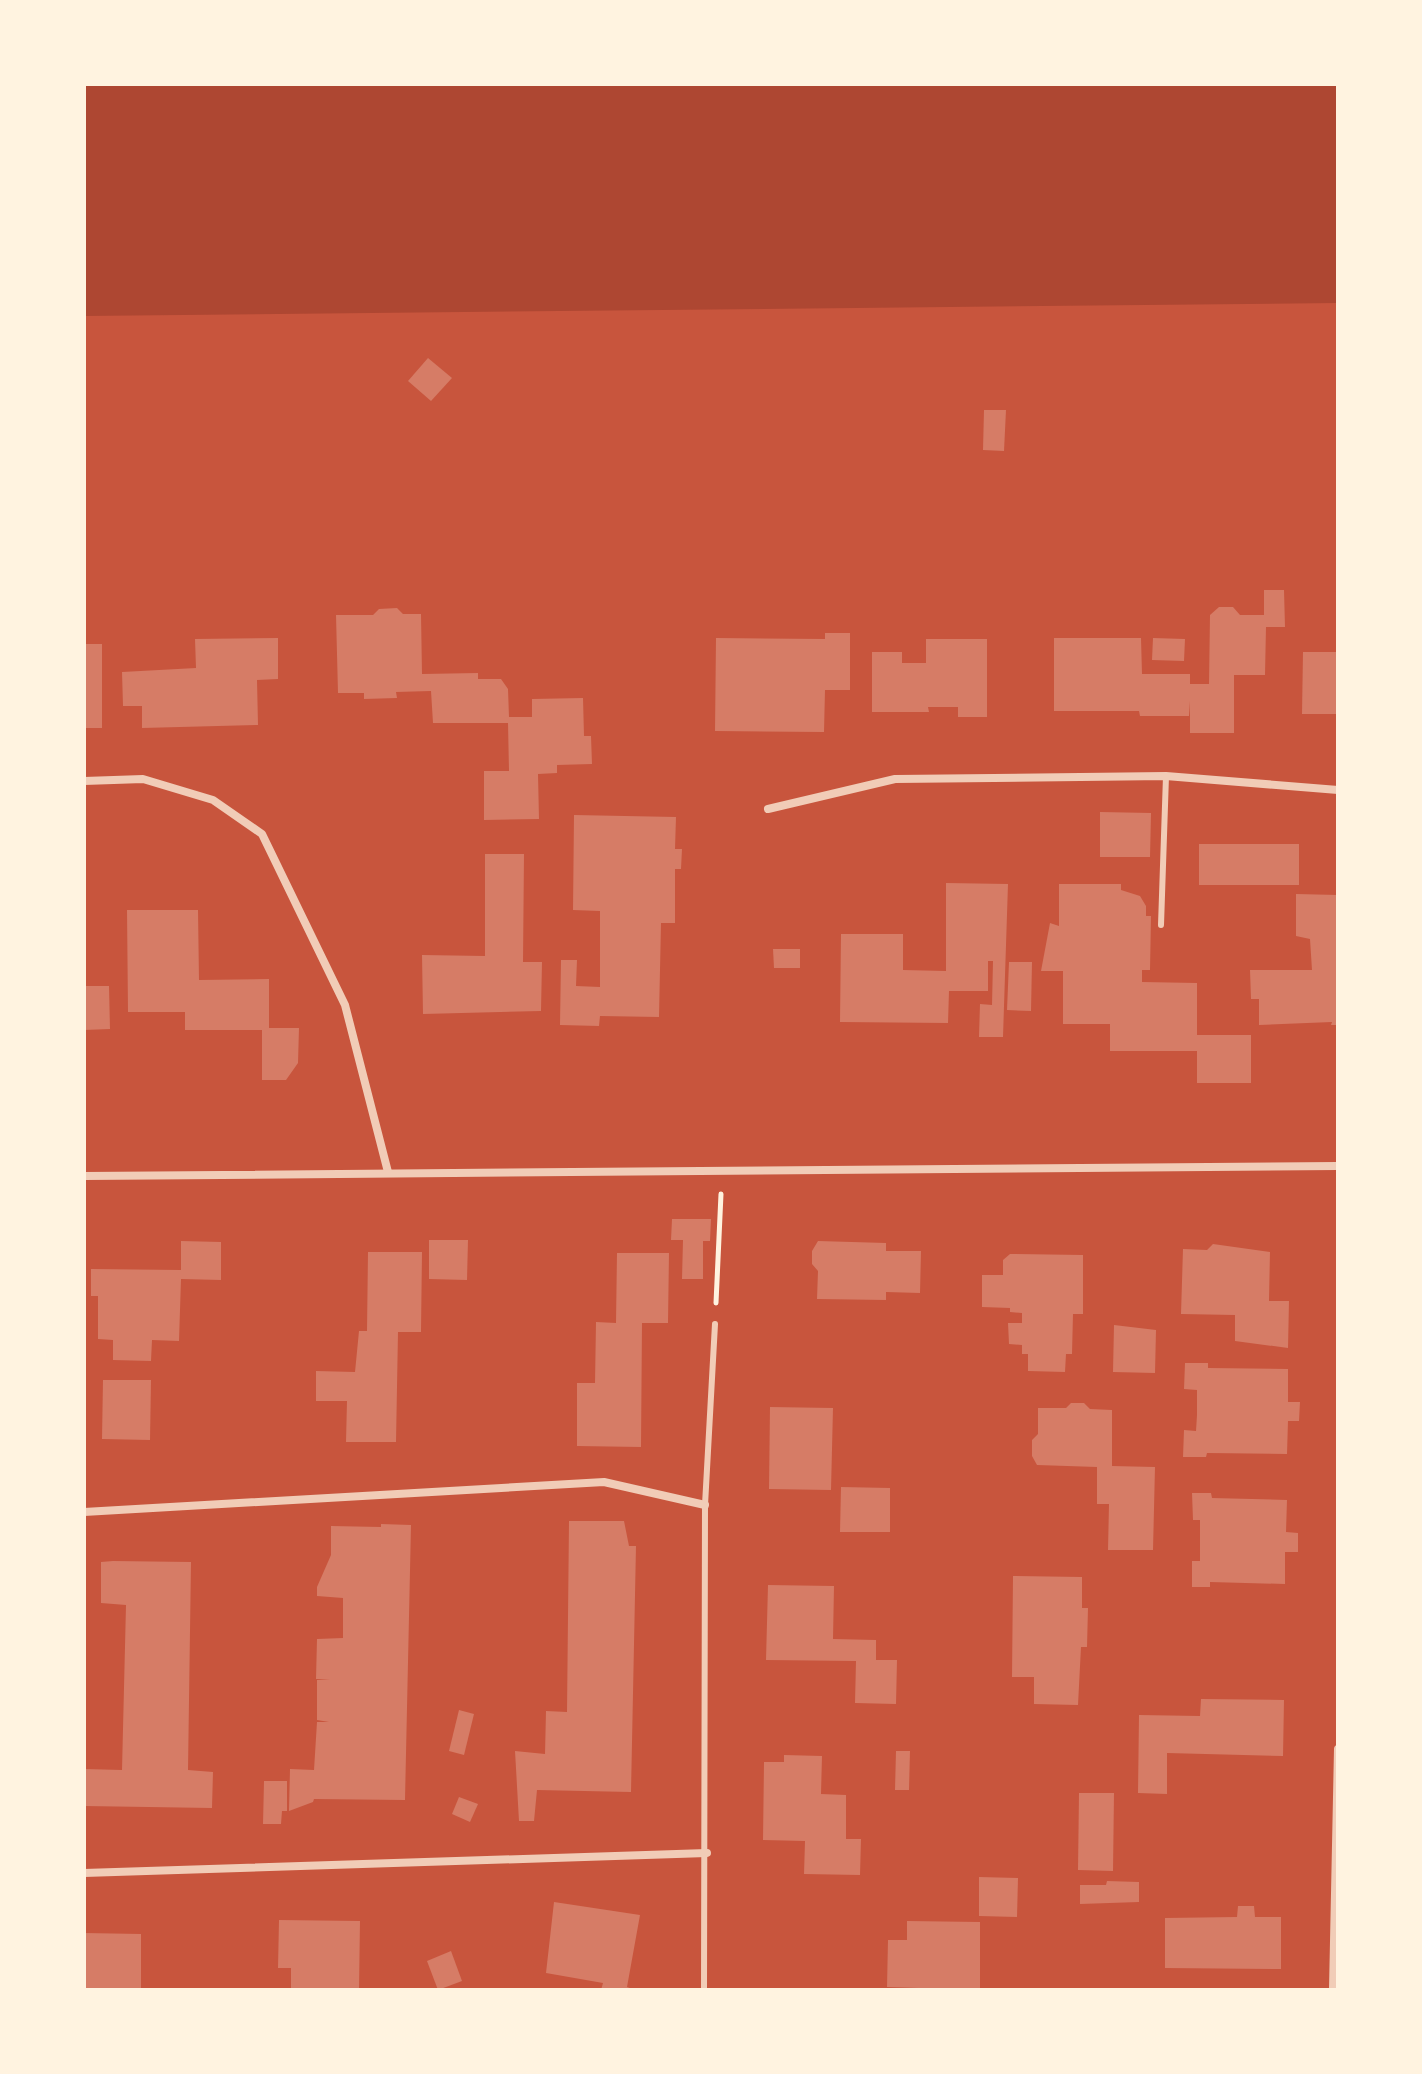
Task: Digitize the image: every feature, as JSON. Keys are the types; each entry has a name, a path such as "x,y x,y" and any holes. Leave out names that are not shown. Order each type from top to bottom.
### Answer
{"street":[{"path":"768,809 895,779 1166,776 1338,790"},
{"path":"84,781 143,779 213,800 262,834 345,1005 388,1172"},
{"path":"84,1176 1338,1166"},
{"path":"84,1512 604,1482 705,1505"},
{"path":"1333,1990 1338,1749"},
{"path":"84,1873 707,1853"}],"lane":[{"path":"1161,925 1166,776"},
{"path":"704,1990 707,1853 705,1505 715,1324"}],"path":[{"path":"715,1324 722,1173"}],"shaded area":[{"path":"84,84 1338,84 1338,303 84,316"}],"building":[{"path":"428,358 452,378 431,401 408,381"},
{"path":"984,410 1006,410 1004,451 983,450"},
{"path":"1264,590 1284,590 1285,627 1266,627 1265,675 1234,675 1234,733 1190,733 1190,701 1189,716 1140,716 1139,711 1054,711 1054,638 1141,638 1142,674 1190,674 1190,684 1209,684 1210,615 1219,607 1233,607 1240,615 1264,615"},
{"path":"397,608 403,614 421,614 422,674 478,673 478,679 501,679 508,689 509,717 532,717 532,699 583,698 584,736 591,736 592,764 557,765 557,773 538,774 539,819 484,820 484,771 509,771 508,723 433,723 431,691 396,692 397,698 364,699 364,693 338,693 336,615 373,615 379,609"},
{"path":"825,633 850,633 850,690 825,690 824,732 715,731 716,638 825,639"},
{"path":"278,638 278,679 257,680 258,725 142,728 142,706 123,706 122,672 196,668 195,639"},
{"path":"1153,638 1185,639 1184,661 1152,660"},
{"path":"926,639 987,639 987,717 958,717 958,707 928,707 929,712 872,712 872,652 902,652 902,663 926,663"},
{"path":"84,644 102,644 102,728 84,728"},
{"path":"1303,652 1338,652 1338,714 1302,714"},
{"path":"1100,812 1151,813 1150,857 1100,857"},
{"path":"574,815 676,817 675,849 682,849 681,869 675,869 675,923 661,923 659,1017 600,1016 599,1026 560,1025 561,960 577,960 576,986 600,987 600,911 573,910"},
{"path":"1199,844 1299,844 1299,885 1199,885"},
{"path":"485,854 524,854 523,962 542,962 541,1011 423,1014 422,955 485,956"},
{"path":"946,883 1008,884 1003,1037 979,1037 980,1004 992,1005 993,961 988,961 988,991 949,991 948,1023 840,1022 841,934 903,934 903,970 946,971"},
{"path":"1059,884 1121,884 1121,890 1140,896 1146,906 1146,916 1151,916 1150,970 1142,970 1142,982 1197,983 1197,1035 1251,1035 1251,1083 1197,1083 1197,1051 1110,1051 1110,1024 1063,1024 1063,971 1041,971 1050,923 1059,926"},
{"path":"1296,894 1338,895 1338,1025 1331,1025 1332,1022 1259,1025 1259,999 1251,999 1250,970 1312,970 1310,939 1296,936"},
{"path":"127,910 198,910 199,980 269,979 269,1028 299,1028 298,1063 286,1080 262,1080 262,1030 185,1030 185,1012 128,1012"},
{"path":"773,949 800,949 800,968 774,968"},
{"path":"1009,962 1032,962 1031,1011 1007,1010"},
{"path":"84,986 109,986 110,1029 84,1030"},
{"path":"672,1219 711,1219 710,1241 703,1241 703,1279 682,1279 683,1240 671,1240"},
{"path":"429,1240 468,1240 467,1280 429,1279"},
{"path":"181,1241 221,1242 221,1280 181,1279 179,1341 152,1340 151,1361 113,1360 113,1340 98,1339 98,1296 91,1296 91,1269 181,1270"},
{"path":"818,1241 886,1243 886,1251 921,1251 920,1293 886,1292 886,1300 817,1299 818,1271 812,1264 812,1251"},
{"path":"1213,1244 1270,1252 1269,1301 1289,1301 1288,1348 1235,1341 1235,1315 1181,1314 1183,1249 1207,1250"},
{"path":"368,1252 422,1252 421,1332 398,1332 396,1442 346,1442 347,1401 316,1401 316,1371 355,1372 359,1331 367,1331"},
{"path":"617,1253 669,1253 668,1323 642,1323 641,1447 577,1446 577,1383 595,1383 596,1322 616,1323"},
{"path":"1010,1254 1083,1255 1083,1314 1073,1314 1072,1354 1066,1354 1065,1372 1028,1371 1028,1354 1022,1354 1022,1345 1009,1344 1008,1323 1022,1323 1022,1313 1010,1312 1010,1308 982,1307 982,1275 1003,1275 1003,1260"},
{"path":"1114,1325 1156,1330 1155,1373 1113,1372"},
{"path":"1185,1363 1208,1363 1208,1368 1288,1369 1288,1402 1300,1402 1299,1421 1288,1421 1287,1454 1207,1453 1206,1457 1183,1457 1184,1430 1196,1431 1197,1415 1197,1390 1184,1389"},
{"path":"103,1380 151,1380 150,1440 102,1439"},
{"path":"1071,1403 1084,1403 1090,1409 1112,1410 1112,1466 1155,1467 1153,1550 1108,1550 1109,1504 1097,1504 1097,1467 1037,1465 1032,1456 1032,1440 1038,1434 1038,1408 1066,1408"},
{"path":"770,1407 833,1408 831,1490 769,1489"},
{"path":"841,1487 890,1488 890,1532 840,1532"},
{"path":"1192,1493 1211,1493 1212,1498 1287,1500 1286,1532 1298,1533 1298,1552 1285,1552 1285,1584 1210,1582 1210,1587 1192,1587 1192,1561 1200,1561 1200,1520 1193,1520"},
{"path":"569,1521 624,1521 629,1546 636,1546 631,1792 537,1790 534,1821 519,1821 515,1751 545,1754 546,1711 567,1712"},
{"path":"381,1524 411,1525 405,1800 314,1799 289,1811 290,1769 314,1770 317,1722 329,1722 317,1720 317,1680 330,1679 316,1679 317,1639 343,1638 343,1598 317,1596 317,1587 331,1555 331,1526 381,1527"},
{"path":"101,1562 191,1562 188,1770 213,1772 212,1808 84,1806 84,1769 122,1770 126,1605 101,1603"},
{"path":"1013,1576 1082,1577 1082,1608 1088,1608 1087,1647 1081,1647 1078,1705 1034,1704 1034,1677 1012,1677"},
{"path":"768,1585 834,1586 833,1639 876,1640 876,1660 897,1660 896,1704 855,1703 856,1661 766,1660"},
{"path":"1201,1699 1284,1700 1283,1756 1167,1753 1167,1794 1138,1793 1139,1715 1200,1716"},
{"path":"459,1710 474,1714 464,1755 449,1751"},
{"path":"896,1751 910,1751 909,1790 895,1790"},
{"path":"784,1755 822,1756 821,1794 846,1795 846,1839 861,1839 860,1875 804,1874 805,1841 763,1840 764,1762 784,1762"},
{"path":"264,1781 287,1781 287,1811 282,1811 281,1824 263,1824"},
{"path":"1079,1793 1114,1793 1113,1871 1078,1870"},
{"path":"459,1797 478,1804 470,1822 452,1814"},
{"path":"979,1877 1018,1878 1017,1917 979,1916"},
{"path":"1107,1881 1139,1882 1139,1902 1080,1904 1080,1885 1106,1885"},
{"path":"554,1902 640,1915 627,1987 635,1990 601,1990 603,1983 546,1973"},
{"path":"1238,1906 1254,1906 1255,1917 1281,1917 1281,1969 1165,1968 1165,1918 1237,1917"},
{"path":"279,1920 360,1921 359,1990 291,1990 291,1968 278,1968"},
{"path":"907,1921 980,1922 980,1990 887,1987 888,1940 907,1940"},
{"path":"84,1933 141,1934 141,1990 84,1990"},
{"path":"451,1951 462,1981 438,1990 427,1961"}]}
